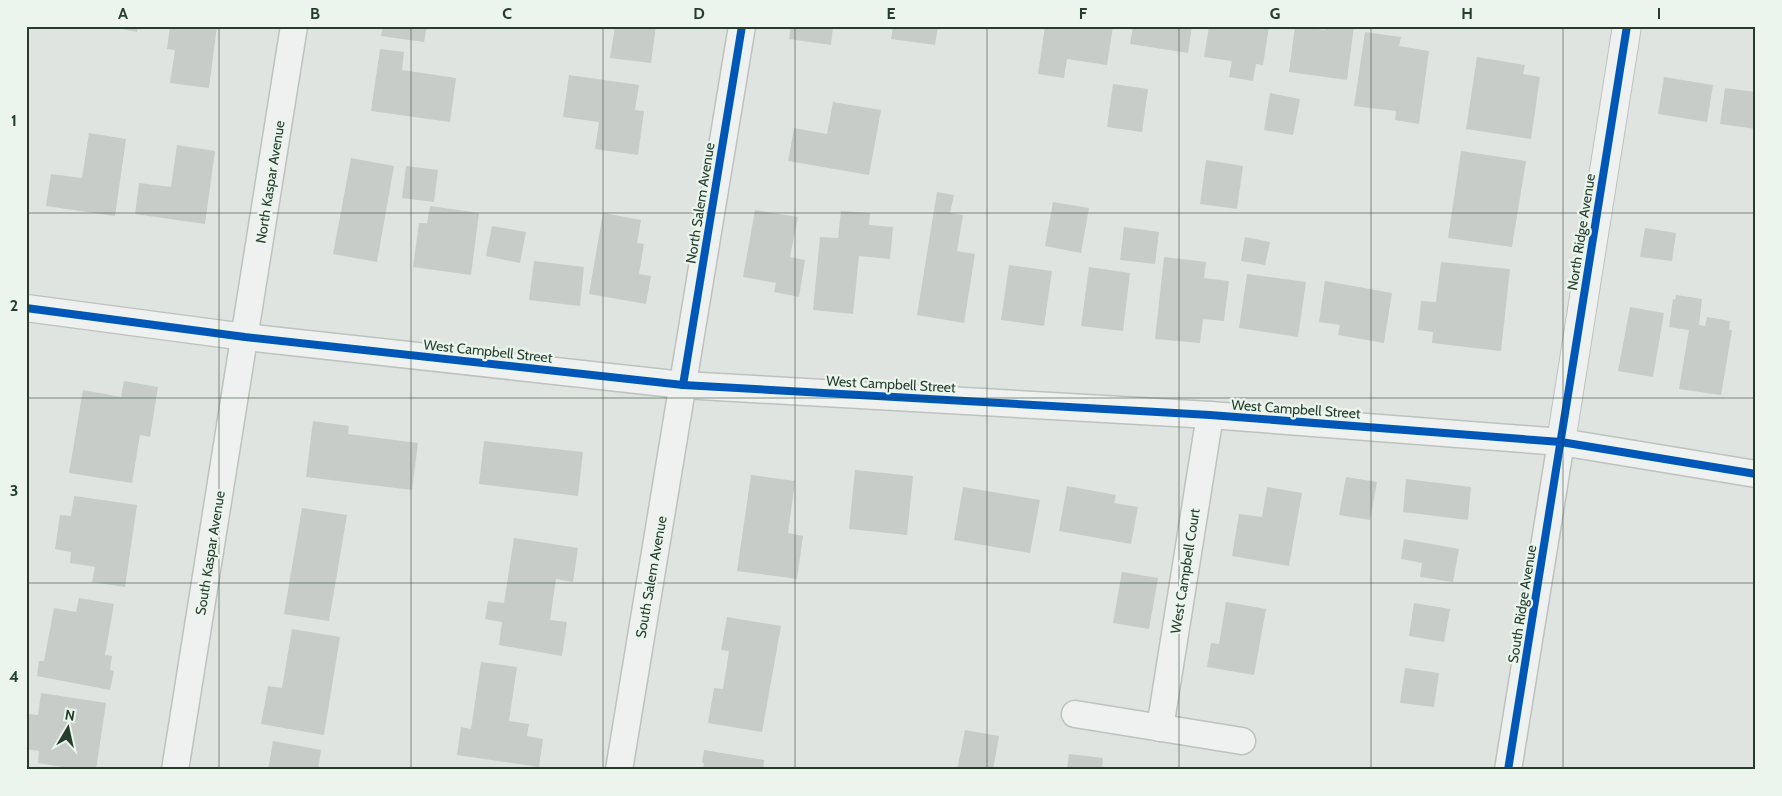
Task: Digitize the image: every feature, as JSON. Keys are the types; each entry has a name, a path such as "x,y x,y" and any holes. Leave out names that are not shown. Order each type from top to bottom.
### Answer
{"street":[{"name":"North Kaspar Avenue","path":"245,337 294,26"},
{"name":"North Salem Avenue","path":"684,385 742,26"},
{"name":"North Ridge Avenue","path":"1561,442 1627,26"},
{"name":"West Campbell Street","path":"26,308 245,337 684,385 1210,415 1561,442 1756,474"},
{"name":"South Kaspar Avenue","path":"175,770 245,337"},
{"name":"South Salem Avenue","path":"619,770 684,385"},
{"name":"West Campbell Court","path":"1160,728 1210,415"},
{"name":"South Ridge Avenue","path":"1508,770 1561,442"},
{"path":"1075,714 1242,741"}],"building":[{"path":"108,26 138,26 137,32"},
{"path":"170,26 217,26 209,88 170,83 175,50 167,49"},
{"path":"383,26 427,26 424,42 381,36"},
{"path":"615,26 656,26 651,63 610,58"},
{"path":"791,26 833,26 831,45 789,39"},
{"path":"893,26 938,26 935,45 891,39"},
{"path":"1045,26 1113,26 1107,65 1067,59 1064,78 1038,74"},
{"path":"1133,26 1192,26 1188,53 1130,44"},
{"path":"1209,26 1269,26 1263,65 1256,64 1253,81 1229,77 1232,61 1204,57"},
{"path":"1295,26 1325,30 1325,26 1354,26 1347,80 1289,72"},
{"path":"1365,32 1401,37 1399,46 1429,51 1419,124 1395,120 1396,111 1354,106"},
{"path":"380,49 404,52 402,70 456,78 450,122 371,111"},
{"path":"1477,57 1525,65 1523,74 1540,77 1531,139 1466,129"},
{"path":"569,75 639,85 635,110 644,111 638,155 595,149 599,122 563,117"},
{"path":"1664,77 1713,85 1707,122 1658,114"},
{"path":"1113,84 1148,89 1142,132 1107,127"},
{"path":"1725,88 1756,92 1756,129 1720,124"},
{"path":"1270,93 1300,99 1293,135 1264,130"},
{"path":"833,102 881,110 869,175 788,161 794,128 827,134"},
{"path":"89,133 126,139 115,216 46,206 51,174 82,178"},
{"path":"177,145 215,151 205,224 135,214 139,183 171,187"},
{"path":"1461,151 1526,161 1512,247 1448,238"},
{"path":"351,158 394,166 377,262 333,254"},
{"path":"1206,160 1243,166 1237,209 1200,204"},
{"path":"406,166 438,170 434,202 402,198"},
{"path":"937,192 954,195 950,213 963,215 957,251 975,254 964,323 917,315"},
{"path":"1053,202 1089,208 1081,253 1045,246"},
{"path":"430,206 479,213 471,275 413,267 419,223 427,223"},
{"path":"755,210 798,217 790,257 805,260 799,297 774,292 776,283 743,277"},
{"path":"841,211 870,213 869,225 893,227 890,259 859,256 853,314 813,310 820,237 838,238"},
{"path":"603,213 641,220 637,243 644,244 639,274 651,276 646,304 589,294"},
{"path":"492,226 526,232 520,263 486,256"},
{"path":"1124,227 1159,232 1155,264 1120,260"},
{"path":"1645,228 1676,233 1672,261 1640,257"},
{"path":"1245,237 1270,242 1265,265 1241,261"},
{"path":"1164,257 1206,262 1204,278 1229,281 1224,321 1203,319 1200,343 1155,339"},
{"path":"534,261 584,267 580,306 529,300"},
{"path":"1441,262 1510,269 1501,351 1432,343 1433,332 1418,330 1421,301 1436,302"},
{"path":"1009,265 1052,271 1044,326 1001,320"},
{"path":"1089,267 1130,273 1123,331 1081,326"},
{"path":"1247,274 1306,282 1298,337 1239,328"},
{"path":"1325,281 1392,293 1384,343 1338,335 1340,325 1319,322"},
{"path":"1676,295 1702,299 1699,325 1705,326 1707,317 1730,321 1729,330 1732,330 1721,395 1679,389 1689,330 1669,327 1673,299 1675,300"},
{"path":"1630,307 1664,313 1653,377 1618,371"},
{"path":"124,381 158,387 150,437 140,435 132,483 69,473 83,390 121,397"},
{"path":"313,421 349,426 348,434 418,443 412,490 306,477"},
{"path":"484,441 583,452 578,496 479,484"},
{"path":"855,470 913,476 907,535 849,529"},
{"path":"751,475 795,481 788,533 803,536 797,579 737,571"},
{"path":"1346,477 1377,482 1370,520 1339,515"},
{"path":"1406,479 1471,487 1468,520 1403,512"},
{"path":"1067,486 1116,495 1114,503 1138,507 1131,544 1059,531"},
{"path":"963,487 1040,500 1030,553 954,540"},
{"path":"1267,487 1302,493 1289,566 1232,556 1239,514 1262,517"},
{"path":"74,496 137,505 125,587 92,582 95,567 70,563 71,552 55,549 60,515 71,516"},
{"path":"302,508 347,515 329,621 284,614"},
{"path":"514,538 578,548 573,582 556,579 550,620 567,622 562,656 499,645 502,622 485,619 488,601 504,603"},
{"path":"1404,539 1459,549 1453,582 1420,577 1422,563 1401,559"},
{"path":"1122,572 1158,578 1149,629 1113,623"},
{"path":"79,598 114,604 105,655 112,656 110,670 114,671 110,690 37,676 39,661 44,661 54,608 76,612"},
{"path":"1226,602 1266,609 1254,675 1207,667 1211,643 1219,644"},
{"path":"1414,603 1450,609 1444,642 1409,636"},
{"path":"727,617 781,626 762,732 708,723 714,688 723,689 729,651 721,650"},
{"path":"292,629 340,637 324,735 261,724 268,686 282,688"},
{"path":"481,662 517,667 509,721 529,724 527,736 543,739 539,767 457,755 461,727 471,729"},
{"path":"1405,668 1439,673 1434,707 1400,703"},
{"path":"41,693 106,703 96,770 62,770 62,767 38,763 39,751 26,749 28,714 38,715"},
{"path":"965,730 999,736 993,770 957,770"},
{"path":"273,741 321,750 318,770 268,770"},
{"path":"704,750 764,760 763,770 703,770"},
{"path":"1069,754 1103,758 1102,770 1067,770"}],"cycle path":[{"path":"683,385 742,26"},
{"path":"1508,770 1627,26"},
{"path":"26,308 245,337 683,385 1210,415 1561,442 1756,474"}]}
